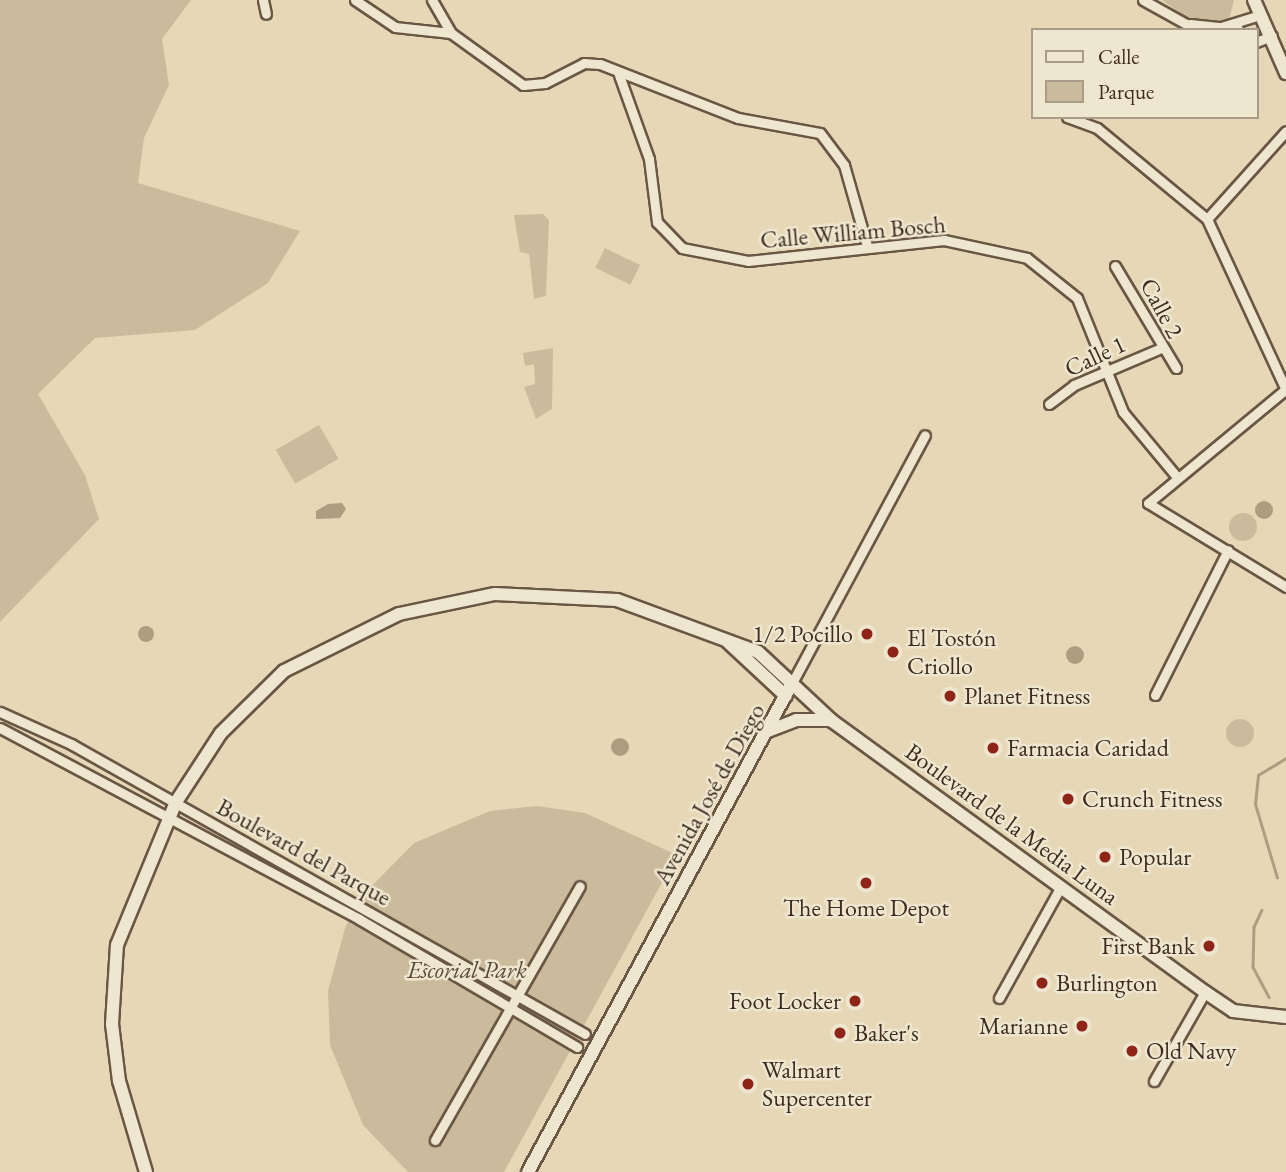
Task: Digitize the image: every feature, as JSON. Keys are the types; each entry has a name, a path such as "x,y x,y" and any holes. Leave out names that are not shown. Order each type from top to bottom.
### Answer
{"street":[{"path":"263,0 266,13"},
{"path":"355,0 395,27 451,33"},
{"path":"432,0 451,33 523,85 545,83 584,63 738,118 820,133 844,165 867,246"},
{"path":"1143,0 1193,27 1221,27 1257,9"},
{"path":"1239,28 1257,9"},
{"path":"1257,9 1272,36 1286,74"},
{"path":"1258,41 1272,36"},
{"name":"Calle William Bosch","path":"619,75 649,159 657,222 682,248 748,261 867,246 944,240 1027,258 1077,298 1123,412 1177,477"},
{"path":"1072,119 1097,128 1207,219 1286,390 1148,503 1286,587"},
{"path":"1207,219 1286,131"},
{"name":"Calle 2","path":"1115,266 1161,348 1176,368"},
{"name":"Calle 1","path":"1049,404 1106,371 1161,348"},
{"name":"Avenida José de Diego","path":"528,1172 925,435"},
{"path":"1155,695 1228,550"},
{"name":"Boulevard de la Media Luna","path":"146,1172 131,1137 112,1024 120,936 176,802 221,733 284,671 399,614 495,594 570,594 617,600 758,652 789,689 1205,992 1233,1011 1286,1017"},
{"name":"Boulevard del Parque","path":"0,712 176,802 585,1034"},
{"path":"767,732 796,720 832,721"},
{"name":"Boulevard del Parque","path":"0,728 169,814 577,1047"},
{"path":"435,1140 508,1006 580,886"},
{"path":"999,998 1062,886"},
{"path":"1154,1081 1205,992"}],"green space":[{"path":"0,0 191,0 162,39 169,85 144,138 138,183 300,231 268,283 195,330 95,338 38,394 85,475 99,519 0,622"},
{"path":"1162,0 1234,0 1228,23 1221,24 1187,18"},
{"path":"543,214 549,220 546,296 534,299 529,254 520,252 514,215"},
{"path":"605,248 640,265 630,285 595,268"},
{"path":"553,348 552,409 536,419 524,387 535,384 534,364 525,366 523,353"},
{"path":"319,425 338,459 295,484 276,450"},
{"path":"1243,513 1253,517 1257,527 1253,537 1243,541 1233,537 1229,527 1233,517"},
{"path":"1240,719 1250,723 1254,733 1250,743 1240,747 1230,743 1226,733 1230,723"},
{"name":"Escorial Park","path":"537,806 585,813 677,855 504,1172 408,1172 363,1125 330,1045 328,991 345,928 358,900 414,843 490,811"}],"shaded area":[{"path":"1260,501 1268,501 1273,510 1271,517 1260,519 1255,514 1255,506"},
{"path":"342,503 346,509 340,518 316,519 316,511 328,504"},
{"path":"146,626 154,634 146,642 138,634"},
{"path":"1075,646 1081,649 1084,655 1081,661 1075,664 1069,661 1066,655 1069,649"},
{"path":"620,738 626,741 629,747 626,753 620,756 614,753 611,747 614,741"}],"waterway":[{"path":"1277,878 1255,804 1258,775 1286,758"},
{"path":"1262,910 1254,927 1253,967 1269,997"}],"place":[{"name":"1/2 Pocillo","path":"867,634"},
{"name":"El Tostón Criollo","path":"893,652"},
{"name":"Planet Fitness","path":"950,696"},
{"name":"Farmacia Caridad","path":"993,748"},
{"name":"Crunch Fitness","path":"1068,799"},
{"name":"Popular","path":"1105,857"},
{"name":"The Home Depot","path":"866,883"},
{"name":"First Bank","path":"1209,946"},
{"name":"Burlington","path":"1042,983"},
{"name":"Foot Locker","path":"855,1001"},
{"name":"Marianne","path":"1082,1026"},
{"name":"Baker's","path":"840,1033"},
{"name":"Old Navy","path":"1132,1051"},
{"name":"Walmart Supercenter","path":"748,1084"}]}
